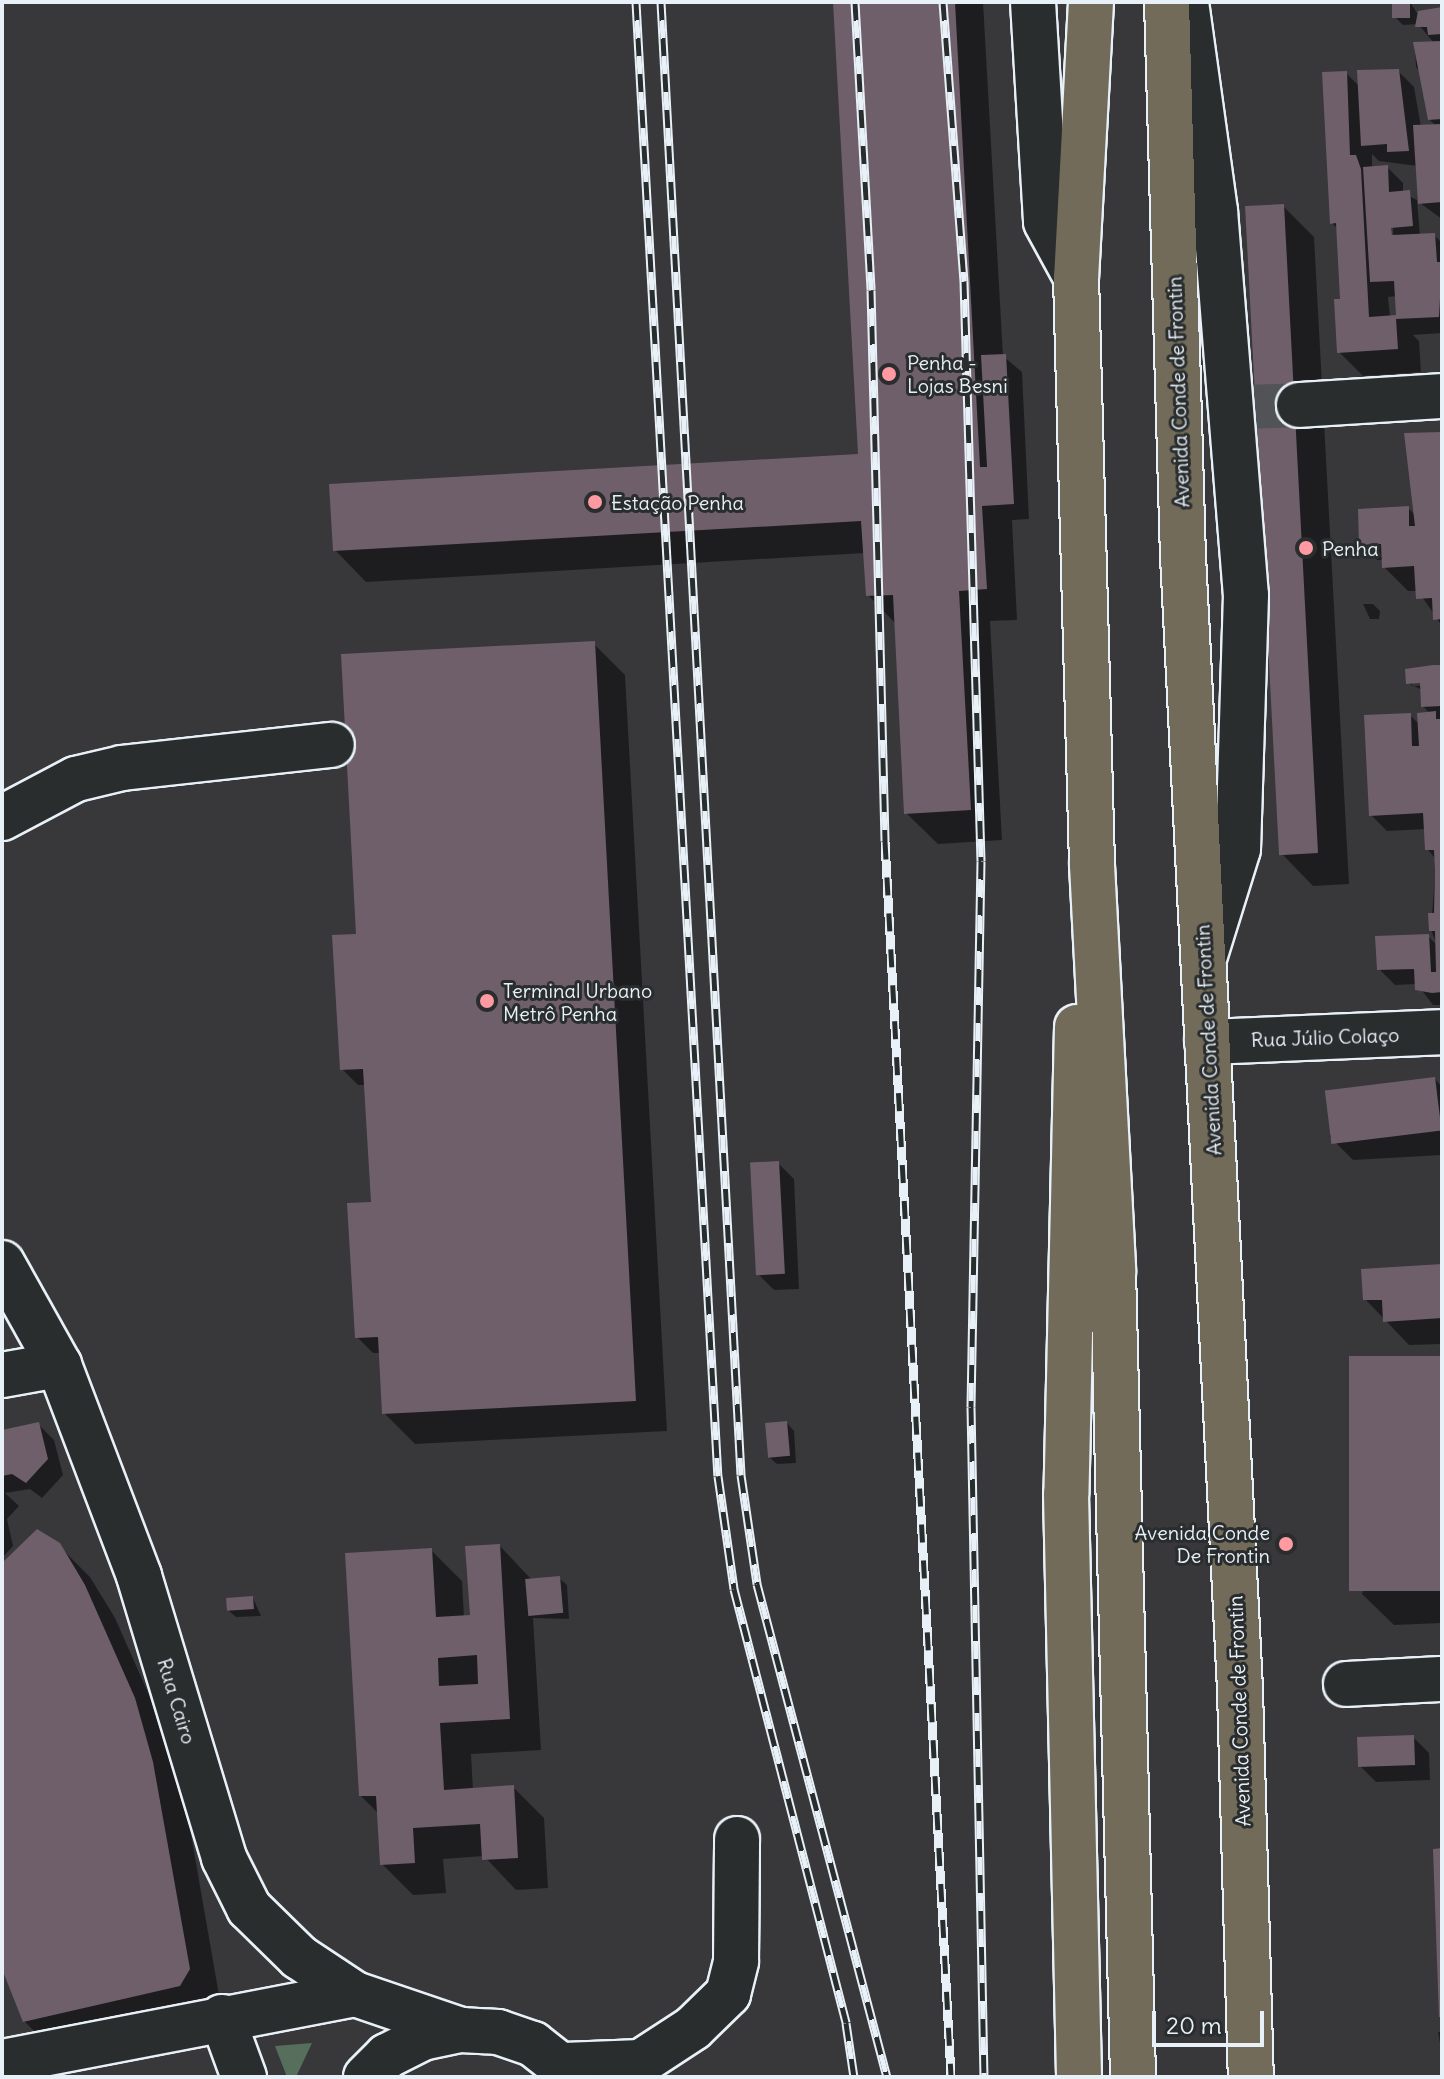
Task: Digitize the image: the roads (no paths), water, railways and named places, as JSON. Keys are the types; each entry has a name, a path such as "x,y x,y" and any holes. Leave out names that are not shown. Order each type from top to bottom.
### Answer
{"highway":[{"path":"1091,2 1076,277 1092,865 1113,1270 1133,2077"},
{"name":"Avenida Conde de Frontin","path":"1167,2 1183,556 1240,1690 1251,2077"},
{"path":"1079,2077 1066,1494 1073,1071 1092,865"}],"street":[{"path":"1033,2 1046,222 1076,277"},
{"path":"1186,2 1239,408 1246,595 1243,777 1238,849 1204,958"},
{"path":"1299,405 1442,396"},
{"path":"2,818 76,779 122,768 332,745"},
{"name":"Rua Júlio Colaço","path":"1207,1042 1442,1032"},
{"name":"Rua Cairo","path":"2,1263 59,1365 139,1576 224,1858 249,1908 299,1957 355,1994"},
{"path":"2,1375 59,1365"},
{"path":"1346,1684 1442,1679"},
{"path":"366,2077 387,2056 422,2038 461,2030 498,2032 533,2044 569,2071 641,2062 693,2028 728,1994 736,1961 737,1839"},
{"path":"2,2062 222,2017 355,1994 461,2030"},
{"path":"222,2017 244,2077"}],"tunnel":[{"path":"1249,407 1299,405"}],"railway":[{"path":"636,2 718,1476 734,1589 846,2023 854,2077"},
{"path":"661,2 741,1475 757,1584 887,2077"},
{"path":"855,2 871,290 885,841 951,2077"},
{"path":"943,2 964,281 981,861 971,1407 984,2077"}],"place":[{"name":"Penha - Lojas Besni","path":"889,374"},
{"name":"Estação Penha","path":"595,502"},
{"name":"Penha","path":"1306,548"},
{"name":"Terminal Urbano Metrô Penha","path":"487,1001"},
{"name":"Avenida Conde De Frontin","path":"1286,1544"}]}
